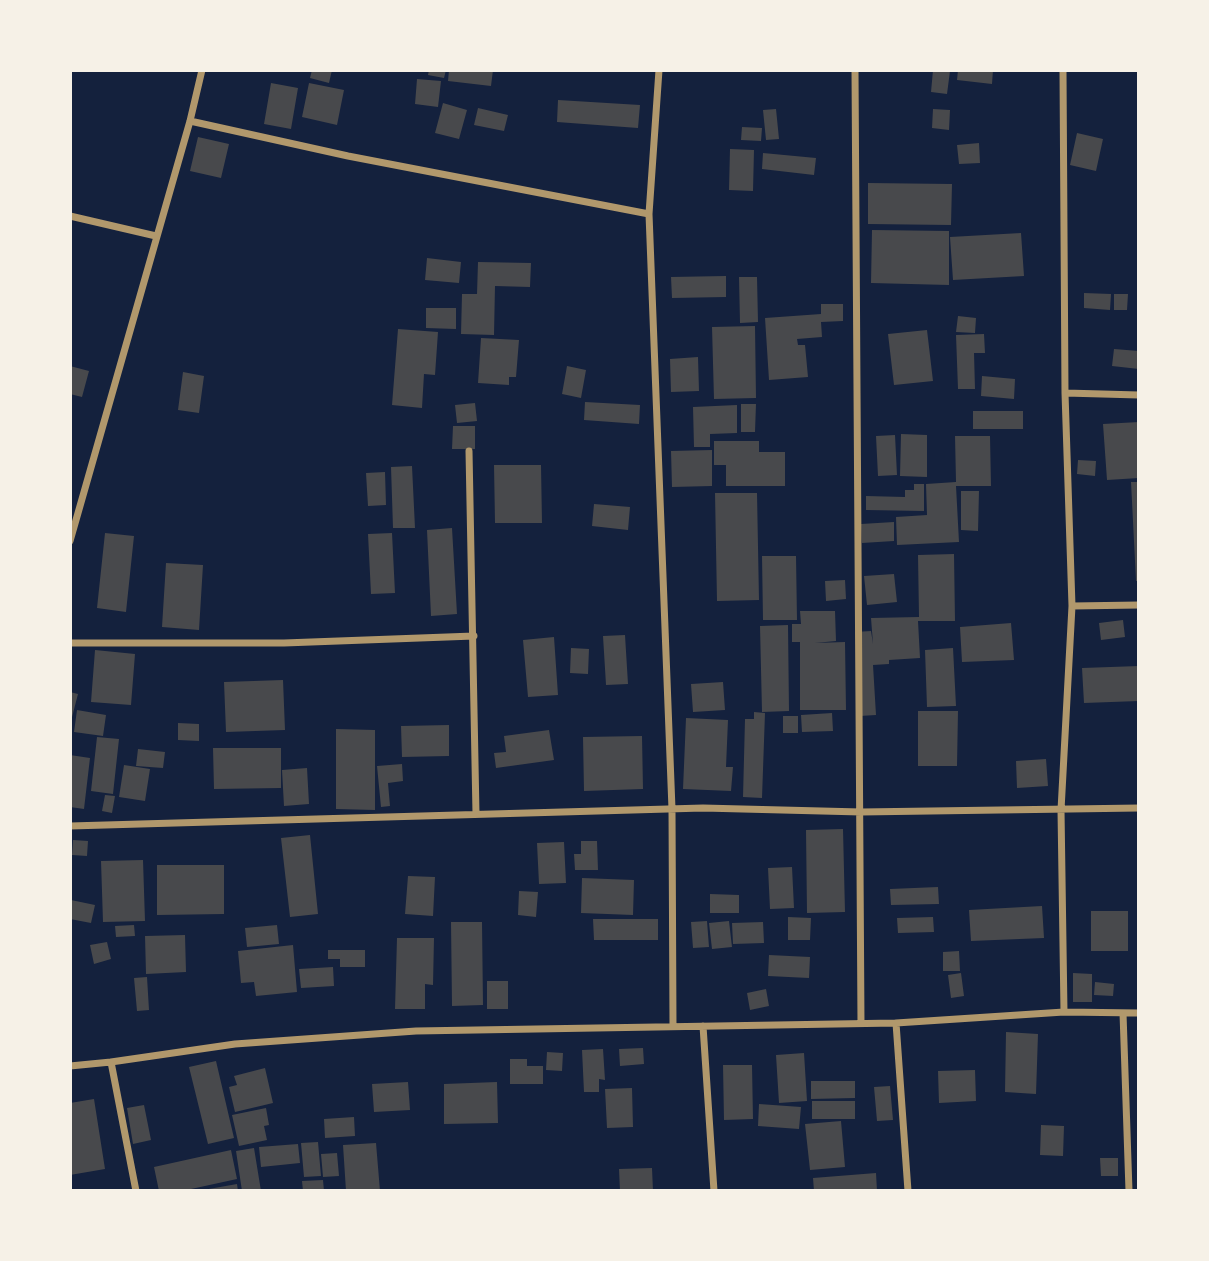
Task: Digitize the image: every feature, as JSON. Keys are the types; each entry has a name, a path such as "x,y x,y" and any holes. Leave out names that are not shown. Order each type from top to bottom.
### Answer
{"street":[{"path":"70,541 74,513 190,121 202,70"},
{"path":"659,70 649,214 671,809 673,1027"},
{"path":"855,70 861,1023"},
{"path":"1063,70 1066,393 1072,606 1061,810 1064,1012"},
{"path":"190,121 348,156 649,214"},
{"path":"70,216 156,236"},
{"path":"1066,393 1139,395"},
{"path":"469,451 476,814"},
{"path":"1072,606 1139,605"},
{"path":"70,643 284,643 474,636"},
{"path":"70,826 671,809 861,812 1139,808"},
{"path":"70,1066 235,1044 402,1032 896,1023 1064,1012 1139,1013"},
{"path":"1123,1013 1129,1191"},
{"path":"896,1023 908,1191"},
{"path":"704,1026 714,1191"},
{"path":"111,1062 136,1191"}],"building":[{"path":"312,70 332,70 329,83 310,78"},
{"path":"429,70 446,70 444,78 428,75"},
{"path":"449,70 493,70 491,86 448,81"},
{"path":"933,70 950,71 947,94 931,92"},
{"path":"958,70 993,70 992,84 957,80"},
{"path":"417,79 441,81 438,107 415,104"},
{"path":"271,83 298,88 291,129 264,124"},
{"path":"309,83 344,90 337,125 302,117"},
{"path":"558,100 640,105 638,128 557,122"},
{"path":"443,103 467,110 459,139 435,133"},
{"path":"478,108 508,115 504,131 474,125"},
{"path":"776,109 779,139 766,140 763,110"},
{"path":"933,109 950,110 949,130 932,128"},
{"path":"742,127 762,128 761,141 741,140"},
{"path":"1077,133 1103,139 1096,171 1070,165"},
{"path":"198,137 229,144 221,178 190,171"},
{"path":"979,143 980,163 959,164 957,145"},
{"path":"730,149 754,150 753,191 729,190"},
{"path":"763,153 816,158 814,175 762,169"},
{"path":"868,183 952,184 951,225 868,224"},
{"path":"872,230 949,231 949,285 871,283"},
{"path":"1021,233 1024,276 953,280 950,237"},
{"path":"427,258 461,262 459,283 425,280"},
{"path":"478,262 531,263 530,287 495,286 494,335 461,334 462,294 477,294"},
{"path":"726,276 726,297 672,298 671,277"},
{"path":"739,277 757,277 758,322 740,323"},
{"path":"1084,293 1111,294 1110,310 1084,308"},
{"path":"1114,294 1128,294 1127,310 1114,310"},
{"path":"821,304 843,304 843,321 821,322 822,337 797,339 798,345 805,345 808,377 769,380 765,318 821,314"},
{"path":"426,308 456,308 456,329 426,328"},
{"path":"958,316 976,318 975,333 956,332"},
{"path":"755,326 756,398 714,399 712,327"},
{"path":"398,329 438,332 435,375 424,374 422,408 392,405"},
{"path":"927,330 933,381 894,385 888,334"},
{"path":"984,334 985,353 974,353 975,389 958,389 956,335"},
{"path":"481,338 519,340 516,377 509,377 509,385 478,383"},
{"path":"1114,349 1139,351 1139,369 1112,366"},
{"path":"698,357 699,391 671,392 670,359"},
{"path":"70,366 89,371 82,397 70,394"},
{"path":"567,366 586,370 581,398 562,394"},
{"path":"183,372 204,376 199,413 178,410"},
{"path":"982,376 1015,379 1014,399 981,396"},
{"path":"585,402 640,405 639,424 584,420"},
{"path":"475,403 477,421 457,423 455,405"},
{"path":"741,404 756,404 755,432 741,432"},
{"path":"737,405 737,433 710,434 710,447 694,447 693,407"},
{"path":"973,411 1023,411 1023,429 973,429"},
{"path":"1139,422 1139,478 1107,480 1103,424"},
{"path":"453,426 475,426 475,449 452,449"},
{"path":"901,434 927,435 927,477 900,476"},
{"path":"895,435 897,475 878,476 876,436"},
{"path":"955,436 990,436 991,486 956,486 959,542 897,545 896,517 927,515 926,484 956,482"},
{"path":"714,441 759,441 759,452 785,452 785,486 726,486 726,465 714,465"},
{"path":"712,450 712,486 672,487 671,451"},
{"path":"1078,460 1096,461 1095,476 1077,474"},
{"path":"494,465 541,465 542,523 495,523"},
{"path":"412,466 415,528 393,528 391,467"},
{"path":"385,472 386,505 368,506 366,473"},
{"path":"1131,482 1139,482 1139,581 1136,581"},
{"path":"914,484 924,484 924,511 866,510 866,496 905,497 905,490 914,490"},
{"path":"961,491 979,491 978,531 961,530"},
{"path":"715,493 757,493 759,600 717,601"},
{"path":"594,504 630,507 628,530 592,526"},
{"path":"894,522 894,541 862,543 861,524"},
{"path":"452,528 457,614 431,616 427,530"},
{"path":"105,533 134,536 126,612 97,608"},
{"path":"392,533 395,593 371,594 368,534"},
{"path":"954,554 955,621 918,621 920,658 889,660 889,664 873,665 876,715 860,716 855,632 871,631 873,644 871,618 919,617 918,555"},
{"path":"762,556 796,556 797,620 763,620"},
{"path":"166,563 203,565 199,630 162,627"},
{"path":"894,574 897,602 867,605 864,576"},
{"path":"845,580 846,599 826,601 825,581"},
{"path":"800,611 835,611 836,641 815,643 845,642 846,710 800,710 800,642 792,642 792,624 801,624"},
{"path":"1123,620 1125,637 1101,640 1099,623"},
{"path":"1011,623 1014,660 962,662 960,627"},
{"path":"788,625 789,711 762,712 760,626"},
{"path":"625,635 628,684 606,685 603,636"},
{"path":"554,637 558,695 528,697 523,640"},
{"path":"571,648 589,649 588,674 570,673"},
{"path":"953,648 956,706 927,707 925,650"},
{"path":"95,650 135,654 131,705 91,702"},
{"path":"1139,666 1139,701 1084,703 1082,668"},
{"path":"283,680 285,730 226,732 224,682"},
{"path":"723,682 725,710 693,712 691,684"},
{"path":"70,692 78,694 71,721 70,721"},
{"path":"77,710 106,715 103,736 74,732"},
{"path":"918,711 958,711 957,766 918,766"},
{"path":"754,712 765,713 762,798 743,797 745,719 754,719"},
{"path":"832,713 833,731 802,732 801,715"},
{"path":"783,716 798,716 798,733 783,733"},
{"path":"686,718 728,720 726,767 733,767 731,791 683,789"},
{"path":"178,723 199,724 199,741 178,740"},
{"path":"449,725 449,756 402,757 401,726"},
{"path":"336,729 375,730 375,810 336,809"},
{"path":"549,730 554,760 496,768 494,753 506,752 504,736"},
{"path":"642,736 643,789 584,791 583,737"},
{"path":"97,737 119,739 113,794 91,791"},
{"path":"213,748 281,748 281,788 214,789"},
{"path":"138,749 165,752 163,768 136,766"},
{"path":"70,755 90,758 84,809 70,807"},
{"path":"1046,759 1048,786 1017,788 1016,761"},
{"path":"402,764 403,781 388,783 390,806 381,807 377,766"},
{"path":"124,765 150,769 145,801 119,797"},
{"path":"307,768 309,804 284,806 282,770"},
{"path":"105,795 115,796 112,813 102,811"},
{"path":"843,829 845,912 807,913 806,830"},
{"path":"310,835 318,914 290,917 281,838"},
{"path":"73,840 88,841 87,856 72,855"},
{"path":"581,841 597,841 598,870 575,870 574,854 581,854"},
{"path":"564,842 566,883 539,884 537,843"},
{"path":"143,860 145,921 103,922 101,861"},
{"path":"157,865 224,865 224,914 157,915"},
{"path":"792,867 794,908 770,909 768,868"},
{"path":"408,876 435,877 433,916 405,914"},
{"path":"582,878 634,880 633,915 581,913"},
{"path":"938,887 939,904 891,905 890,889"},
{"path":"519,891 538,892 536,917 518,915"},
{"path":"710,894 739,895 739,913 710,913"},
{"path":"71,900 95,905 91,923 70,919"},
{"path":"1042,906 1044,938 971,941 969,910"},
{"path":"1091,911 1128,911 1128,951 1091,951"},
{"path":"788,917 811,918 810,940 788,940"},
{"path":"933,917 934,932 898,933 897,918"},
{"path":"593,919 658,919 658,940 594,940"},
{"path":"707,921 709,947 693,948 691,922"},
{"path":"729,921 732,947 712,949 709,923"},
{"path":"451,922 482,922 483,1005 452,1006"},
{"path":"763,922 764,943 733,944 732,923"},
{"path":"134,925 135,936 116,937 115,926"},
{"path":"277,925 279,944 247,947 245,928"},
{"path":"185,935 186,972 146,974 145,936"},
{"path":"397,938 434,938 433,985 425,984 425,1009 395,1009"},
{"path":"107,942 111,959 94,964 90,945"},
{"path":"293,945 297,992 256,996 254,982 241,983 238,951"},
{"path":"328,950 365,950 365,967 340,967 340,959 328,959"},
{"path":"959,951 960,971 943,971 943,952"},
{"path":"769,955 810,957 809,978 768,976"},
{"path":"333,967 334,986 301,988 299,969"},
{"path":"961,973 964,996 951,998 948,975"},
{"path":"1073,973 1092,974 1092,1002 1073,1002"},
{"path":"147,977 149,1010 137,1011 134,978"},
{"path":"487,981 508,981 508,1009 487,1009"},
{"path":"1095,982 1114,984 1113,996 1094,995"},
{"path":"766,989 769,1006 750,1010 747,993"},
{"path":"1006,1032 1038,1034 1036,1094 1005,1092"},
{"path":"643,1048 644,1064 620,1066 619,1049"},
{"path":"603,1049 605,1080 599,1079 599,1092 584,1092 582,1050"},
{"path":"547,1052 563,1053 562,1071 546,1070"},
{"path":"804,1053 807,1101 779,1103 776,1055"},
{"path":"510,1059 527,1059 527,1066 543,1066 543,1084 510,1084"},
{"path":"216,1061 234,1138 208,1144 189,1067"},
{"path":"723,1065 752,1065 753,1119 724,1120"},
{"path":"265,1068 273,1103 235,1112 229,1087 237,1085 234,1076"},
{"path":"975,1070 976,1101 939,1103 938,1071"},
{"path":"811,1081 855,1081 855,1098 811,1099"},
{"path":"408,1082 410,1110 374,1112 372,1084"},
{"path":"497,1082 498,1123 444,1124 444,1084"},
{"path":"890,1086 893,1120 877,1121 874,1087"},
{"path":"632,1088 633,1127 607,1128 605,1089"},
{"path":"94,1099 105,1169 70,1175 70,1103"},
{"path":"812,1101 855,1101 855,1119 812,1119"},
{"path":"759,1104 801,1107 799,1129 758,1126"},
{"path":"144,1105 151,1140 133,1144 127,1108"},
{"path":"266,1108 269,1125 264,1126 267,1140 239,1146 232,1115"},
{"path":"354,1117 355,1136 325,1138 324,1119"},
{"path":"841,1121 845,1167 810,1170 805,1124"},
{"path":"1041,1125 1064,1126 1063,1156 1040,1155"},
{"path":"318,1142 321,1176 304,1177 301,1143"},
{"path":"376,1143 380,1191 346,1191 343,1145"},
{"path":"298,1144 300,1163 261,1167 259,1147"},
{"path":"254,1148 261,1191 242,1191 236,1151"},
{"path":"231,1150 237,1179 182,1191 159,1191 154,1167"},
{"path":"337,1153 339,1176 323,1177 321,1154"},
{"path":"1100,1158 1118,1158 1118,1176 1101,1176"},
{"path":"652,1168 653,1191 620,1191 619,1169"},
{"path":"876,1173 877,1191 814,1191 813,1178"},
{"path":"323,1180 324,1191 303,1191 302,1181"},
{"path":"237,1184 238,1191 203,1191 203,1190"}]}
